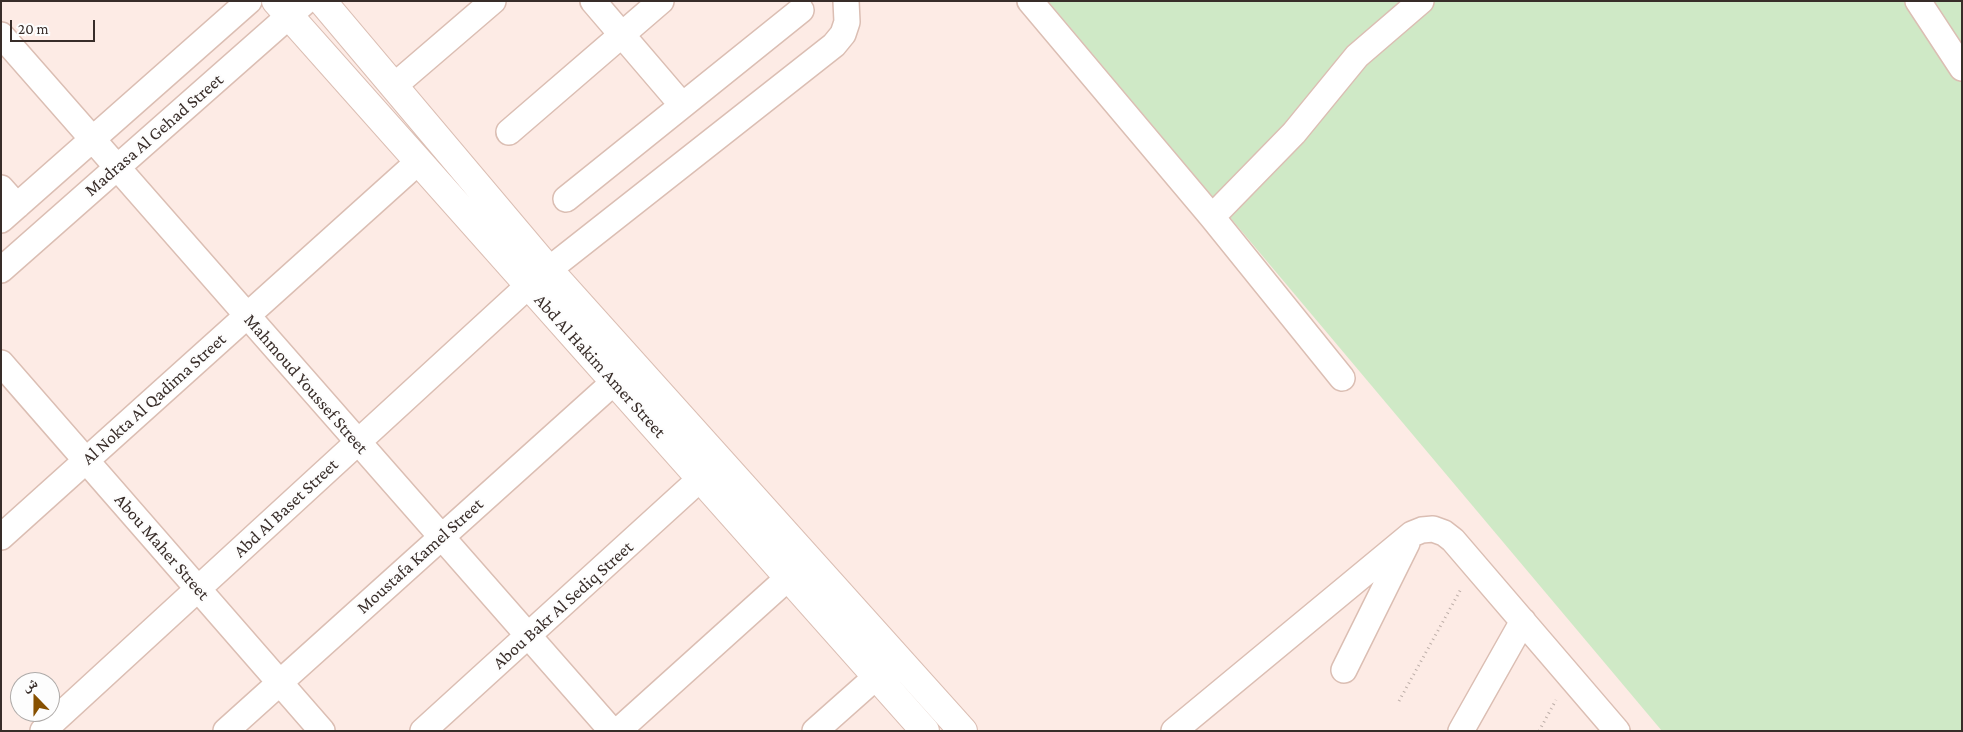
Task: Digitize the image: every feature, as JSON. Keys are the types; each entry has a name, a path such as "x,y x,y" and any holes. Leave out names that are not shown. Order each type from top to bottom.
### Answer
{"street":[{"name":"Madrasa Al Gehad Street","path":"6,205 92,140 249,1"},
{"name":"Abd Al Hakim Amer Street","path":"322,1 394,86 538,277 614,382 925,731"},
{"path":"394,86 493,1"},
{"path":"593,1 682,105"},
{"path":"509,132 661,1"},
{"name":"Abd Al Baset Street","path":"43,731 538,277 834,46 843,34 848,22 846,1"},
{"path":"1030,1 1212,217 1342,378"},
{"path":"1212,217 1294,133 1358,56 1421,1"},
{"path":"1918,1 1962,68"},
{"name":"Madrasa Al Gehad Street","path":"1,270 116,169 290,6"},
{"name":"Abd Al Hakim Amer Street","path":"290,6 418,162 538,277 963,731"},
{"path":"566,200 800,10"},
{"name":"Mahmoud Youssef Street","path":"1,35 116,169 612,731"},
{"name":"Al Nokta Al Qadima Street","path":"1,536 418,162"},
{"name":"Abou Maher Street","path":"1,363 322,731"},
{"name":"Moustafa Kamel Street","path":"226,731 614,382"},
{"name":"Abou Bakr Al Sediq Street","path":"424,731 701,478"},
{"path":"1178,730 1412,534 1422,530 1433,530 1444,533 1475,565 1617,731"},
{"path":"1344,670 1412,534"},
{"path":"618,731 789,577"},
{"path":"1461,731 1523,622"},
{"path":"815,731 877,676"}],"path":[{"path":"1399,701 1475,565"}],"green space":[{"path":"1048,1 1962,1 1962,731 1662,731"}]}
